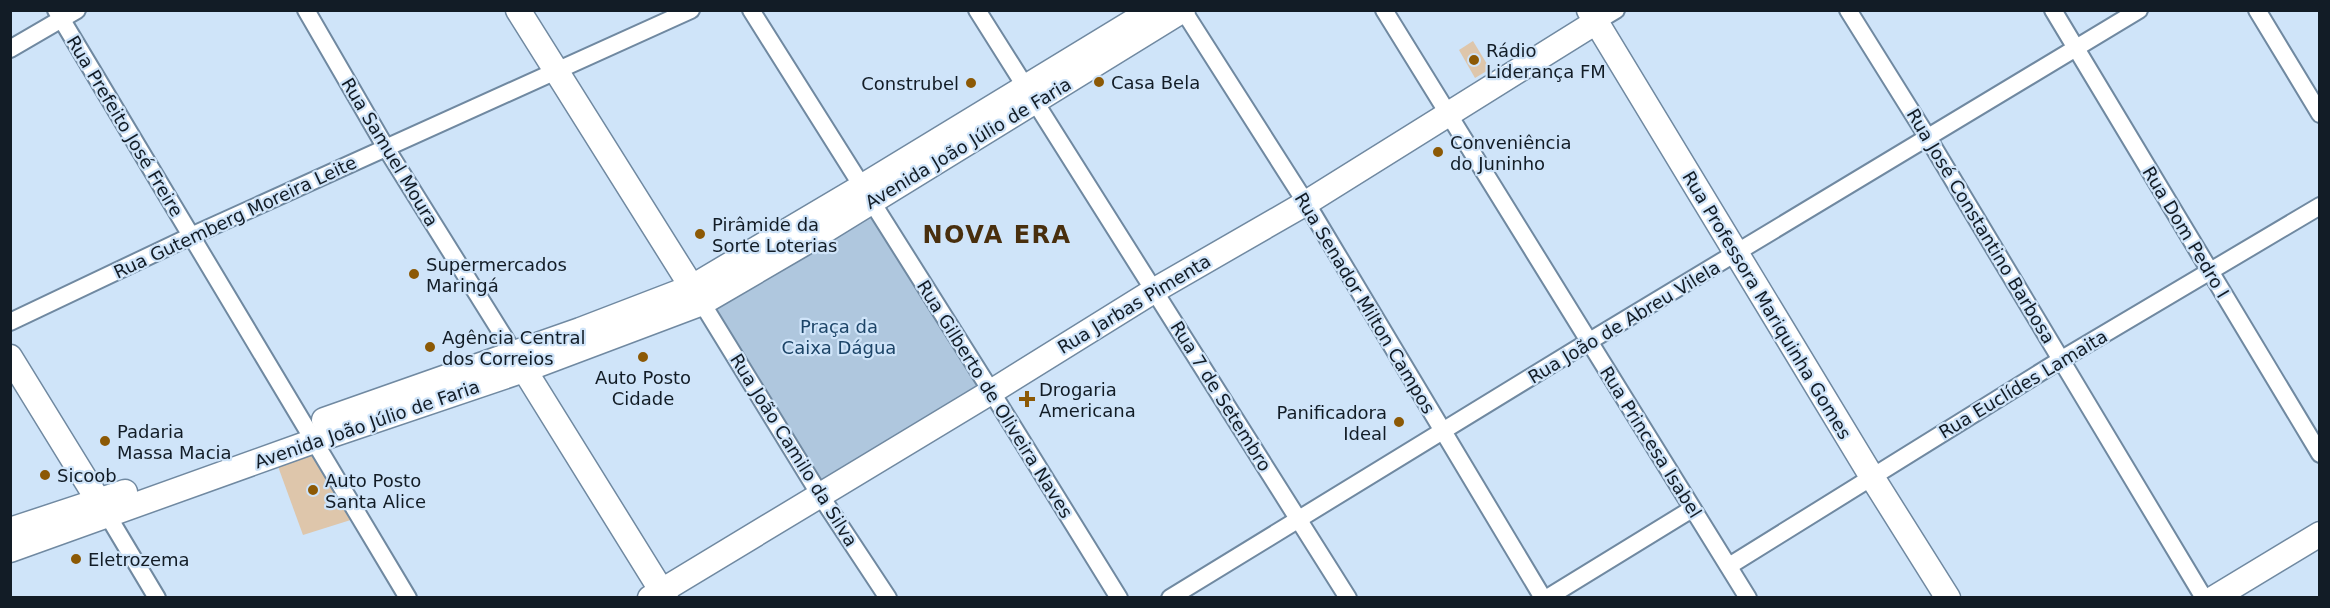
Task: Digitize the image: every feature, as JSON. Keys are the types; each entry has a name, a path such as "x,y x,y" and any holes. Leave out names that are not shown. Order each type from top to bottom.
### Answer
{"main road":[{"name":"Rua João Camilo da Silva","path":"518,10 697,295"},
{"name":"Avenida João Júlio de Faria","path":"1030,95 1152,10"},
{"name":"Avenida João Júlio de Faria","path":"10,550 103,509 697,295 1030,95 1183,11"},
{"name":"Rua Jarbas Pimenta","path":"659,595 1155,290 1306,203 1448,115 1600,14"},
{"name":"Rua Professora Mariquinha Gomes","path":"1600,14 1736,255 1948,597"},
{"path":"10,357 103,509"},
{"name":"Rua Samuel Moura","path":"519,361 659,595"},
{"name":"Avenida João Júlio de Faria","path":"10,530 103,509"},
{"path":"2214,597 2319,534"}],"street":[{"path":"10,49 58,15 77,10"},
{"name":"Rua Samuel Moura","path":"306,10 386,148 519,361"},
{"name":"Rua Gutemberg Moreira Leite","path":"10,322 191,236 691,10"},
{"name":"Rua Gilberto de Oliveira Naves","path":"751,10 1119,597"},
{"name":"Rua 7 de Setembro","path":"977,10 1348,597"},
{"name":"Rua Princesa Isabel","path":"1384,10 1748,597"},
{"name":"Rua José Constantino Barbosa","path":"1848,10 1928,138 2204,597"},
{"name":"Rua Dom Pedro I","path":"2053,10 2319,454"},
{"name":"Rua João de Abreu Vilela","path":"1170,597 2139,10"},
{"path":"2257,10 2319,114"},
{"name":"Rua Senador Milton Campos","path":"1183,11 1306,203 1545,597"},
{"name":"Rua Prefeito José Freire","path":"58,15 408,597"},
{"name":"Rua Euclídes Lamaita","path":"1729,566 2062,359 2319,206"},
{"name":"Rua João Camilo da Silva","path":"697,295 820,495 888,597"},
{"path":"103,509 157,597"},
{"path":"1545,597 1692,509"}],"green space":[{"name":"Praça da Caixa Dágua","path":"869,209 982,394 823,486 709,302"}],"building":[{"name":"Rádio Liderança FM","path":"1473,41 1490,69 1475,78 1459,50"},
{"name":"Auto Posto Santa Alice","path":"315,448 357,518 303,535 276,461"}],"place":[{"name":"Rádio Liderança FM","path":"1474,60"},
{"name":"Casa Bela","path":"1099,82"},
{"name":"Construbel","path":"971,83"},
{"name":"Conveniência do Juninho","path":"1438,152"},
{"name":"Pirâmide da Sorte Loterias","path":"700,234"},
{"name":"Supermercados Maringá","path":"414,274"},
{"name":"Agência Central dos Correios","path":"430,347"},
{"name":"Auto Posto Cidade","path":"643,357"},
{"name":"Drogaria Americana","path":"1027,399"},
{"name":"Panificadora Ideal","path":"1399,422"},
{"name":"Padaria Massa Macia","path":"105,441"},
{"name":"Sicoob","path":"45,475"},
{"name":"Auto Posto Santa Alice","path":"313,490"},
{"name":"Eletrozema","path":"76,559"}],"district":[{"name":"NOVA ERA","path":"997,235"}]}
